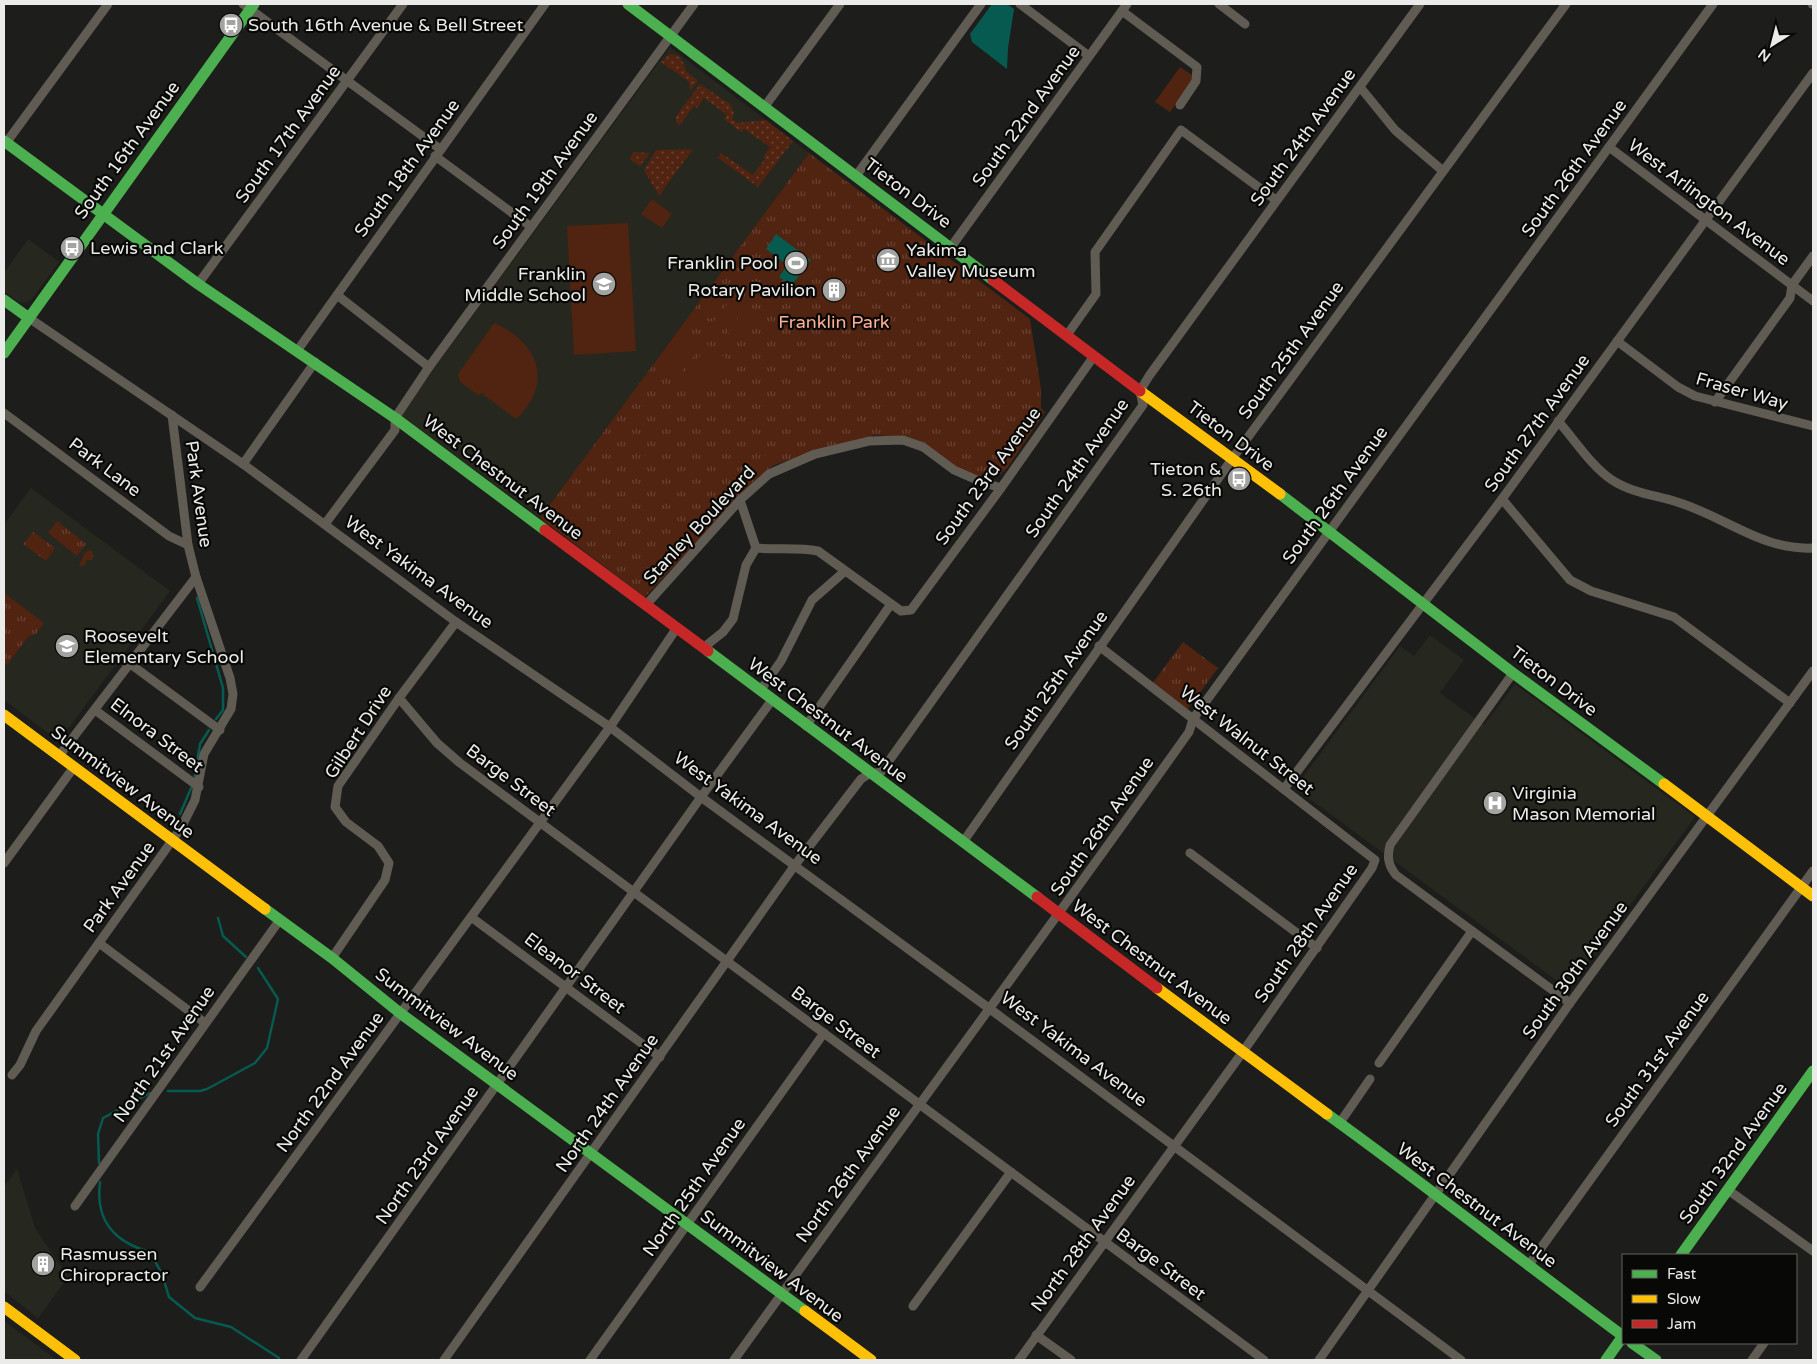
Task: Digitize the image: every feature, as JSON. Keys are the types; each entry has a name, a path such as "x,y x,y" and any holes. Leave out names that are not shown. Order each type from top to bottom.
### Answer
{"main road":[{"name":"Tieton Drive","path":"628,4 1140,391 1328,530 1513,673 1708,816 1813,896"},
{"name":"South 16th Avenue","path":"4,352 249,5"},
{"name":"West Chestnut Avenue","path":"5,142 198,284 316,362 395,418 869,774 1060,914 1242,1053 1436,1193 1528,1266 1622,1335"},
{"name":"West Yakima Avenue","path":"4,300 29,318"},
{"name":"Summitview Avenue","path":"4,715 172,842 332,958 400,1013 870,1360"},
{"name":"South 32nd Avenue","path":"1683,1254 1813,1071"},
{"path":"4,1307 75,1360"},
{"path":"1606,1360 1622,1337"},
{"path":"1633,1344 1656,1360"}],"street":[{"path":"5,142 108,4"},
{"name":"South 17th Avenue","path":"198,284 402,4"},
{"name":"South 18th Avenue","path":"297,351 545,4"},
{"name":"South 19th Avenue","path":"325,524 395,430 395,418 429,367 530,226 694,4"},
{"path":"765,106 840,4"},
{"path":"856,176 981,4"},
{"path":"1020,4 1089,56"},
{"path":"1219,4 1246,24"},
{"name":"South 24th Avenue","path":"795,865 861,779 869,774 882,772 1143,405 1140,391 1276,200 1420,4"},
{"name":"South 25th Avenue","path":"962,842 1232,459 1566,4"},
{"name":"South 26th Avenue","path":"990,1009 1189,732 1193,719 1328,530 1712,4"},
{"path":"249,5 348,80 530,226"},
{"path":"1125,7 1197,67 1196,81 1180,104"},
{"name":"South 22nd Avenue","path":"951,247 1125,7"},
{"name":"South 27th Avenue","path":"1284,789 1502,498 1813,73"},
{"path":"1360,87 1395,130 1443,170"},
{"path":"1067,335 1096,294 1095,252 1181,130 1276,200"},
{"name":"West Arlington Avenue","path":"1609,147 1813,301"},
{"path":"1715,402 1790,298 1792,285 1813,256"},
{"path":"337,295 429,367"},
{"name":"West Yakima Avenue","path":"29,318 243,464 456,622 610,727 701,797 990,1009 1461,1360"},
{"name":"Fraser Way","path":"1617,341 1678,387 1695,396 1813,426"},
{"name":"South 23rd Avenue","path":"891,604 906,612 911,610 1001,488 1094,356"},
{"path":"243,464 316,362"},
{"name":"Park Lane","path":"4,412 169,536 188,545"},
{"name":"Park Avenue","path":"12,1075 20,1065 36,1031 172,842 188,816 204,754 232,709 233,694 230,678 196,577 188,545 172,416"},
{"path":"1558,421 1602,472 1635,492 1678,502 1777,545 1798,549 1813,548"},
{"name":"Stanley Boulevard","path":"646,606 740,500 769,474 815,454 870,441 903,440 923,447 954,470 1001,488"},
{"path":"1502,498 1570,580 1591,591 1674,618 1790,703"},
{"path":"703,648 723,632 733,619 746,565 756,548 740,500"},
{"path":"756,548 782,551 802,548 818,551 891,604 806,726"},
{"path":"760,691 781,661 812,600 845,571"},
{"path":"59,756 196,577"},
{"name":"Gilbert Drive","path":"332,958 385,880 389,863 378,846 346,822 335,807 338,786 399,698 456,622"},
{"path":"610,727 676,629"},
{"name":"West Walnut Street","path":"1099,646 1375,860"},
{"path":"129,663 220,730"},
{"name":"South 30th Avenue","path":"1319,1360 1570,1003 1813,671"},
{"path":"1513,673 1394,839 1390,845 1388,860 1390,868 1396,875 1570,1003"},
{"name":"Barge Street","path":"399,698 437,743 540,822 1264,1360"},
{"path":"701,797 772,700"},
{"name":"Elnora Street","path":"95,710 195,784"},
{"name":"North 22nd Avenue","path":"200,1287 610,727"},
{"path":"4,863 74,767"},
{"name":"North 23rd Avenue","path":"301,1360 701,797"},
{"path":"1190,853 1317,948"},
{"name":"South 28th Avenue","path":"1174,1146 1317,948 1372,868 1375,860"},
{"name":"North 24th Avenue","path":"444,1360 795,865"},
{"name":"South 31st Avenue","path":"1528,1266 1813,871"},
{"name":"Eleanor Street","path":"471,917 660,1057"},
{"name":"North 21st Avenue","path":"75,1206 279,920"},
{"path":"1379,1063 1472,931"},
{"path":"99,944 205,1023"},
{"name":"North 26th Avenue","path":"734,1360 918,1104 990,1009"},
{"name":"North 25th Avenue","path":"590,1360 824,1033"},
{"path":"1340,1124 1370,1079"},
{"name":"North 28th Avenue","path":"1018,1360 1174,1146"},
{"path":"913,1306 1011,1172"},
{"path":"1728,1190 1813,1251"},
{"path":"1036,1335 1071,1360"},
{"path":"1752,1360 1763,1344"}],"shaded area":[{"path":"992,4 1007,4 1014,9 1007,69 972,42 970,34"},
{"name":"Franklin Middle School","path":"670,47 809,153 540,518 400,415"},
{"name":"Franklin Pool","path":"776,234 811,260 791,286 779,277 787,265 766,249"},
{"path":"28,239 59,262 31,300 26,303 19,302 4,291 4,273"},
{"name":"Roosevelt Elementary School","path":"31,488 170,591 59,741 4,700 4,525"},
{"name":"Virginia Mason Memorial","path":"1430,635 1464,660 1440,693 1484,725 1515,684 1695,817 1568,989 1295,788 1400,646 1414,656"},
{"path":"17,1169 35,1228 68,1277 38,1318 4,1291 4,1187"},
{"path":"4,1321 57,1360 4,1360"}],"green space":[{"path":"670,54 680,56 687,72 698,81 690,91 689,82 661,62"},
{"path":"1180,67 1195,77 1170,112 1155,102"},
{"path":"700,84 731,105 734,115 732,119 738,123 766,120 793,141 758,187 718,158 721,153 753,175 765,159 763,157 770,147 744,129 741,132 724,119 727,115 704,98 697,108 694,106 680,125 676,123 676,116"},
{"path":"693,149 659,196 644,170 656,150"},
{"path":"634,152 650,153 640,166 629,159"},
{"name":"Franklin Park","path":"809,153 1030,319 1041,389 1041,408 1045,412 1008,467 1001,474 984,479 962,470 901,437 874,435 772,466 755,480 645,597 540,518"},
{"path":"652,199 672,214 662,228 641,214"},
{"path":"628,223 636,351 574,355 567,226"},
{"path":"722,287 728,291 726,295 728,296 711,319 708,317 706,321 700,317 703,313 700,311 717,289 720,290"},
{"path":"736,297 742,302 739,305 741,307 724,329 722,328 719,331 714,327 716,323 714,321 731,299 733,301"},
{"path":"750,308 756,312 753,316 755,317 739,340 736,338 733,342 728,337 730,334 728,332 745,309 747,311"},
{"path":"494,323 509,331 521,341 531,352 536,365 538,378 535,391 528,405 516,419 481,393 478,395 460,382 458,374"},
{"path":"683,327 704,342 678,377 657,362"},
{"path":"708,345 728,360 702,395 682,380"},
{"path":"57,521 86,544 77,556 48,533"},
{"path":"33,532 55,548 46,561 23,544"},
{"path":"91,550 93,553 92,560 87,560 84,566 79,566 85,552"},
{"path":"4,593 44,623 36,634 28,637 7,665 4,662"},
{"path":"1183,642 1218,668 1187,710 1152,684"}],"waterway":[{"path":"197,598 223,688 223,710 216,719"},
{"path":"194,780 200,744 209,730"},
{"path":"180,814 192,786"},
{"path":"218,918 223,936 246,957"},
{"path":"168,1091 200,1091 207,1089 255,1063 267,1048 278,999 258,968"},
{"path":"99,1163 98,1134 103,1118 150,1093"},
{"path":"100,1182 99,1196 104,1219 117,1236 137,1248 150,1252 162,1274 169,1297 195,1318 231,1327 279,1358"}],"traffic: fast":[{"path":"4,353 254,4"},
{"path":"628,4 993,280"},
{"path":"4,141 198,284 395,418 545,530"},
{"path":"4,300 29,318"},
{"path":"1280,494 1513,673 1664,784"},
{"path":"708,651 1037,897"},
{"path":"265,909 332,958 400,1013 805,1311"},
{"path":"1682,1254 1813,1071"},
{"path":"1327,1114 1622,1335"},
{"path":"1606,1360 1622,1337"},
{"path":"1633,1344 1656,1360"}],"traffic: slow":[{"path":"1140,391 1280,494"},
{"path":"4,715 265,909"},
{"path":"1664,784 1813,896"},
{"path":"1157,988 1327,1114"},
{"path":"4,1307 75,1360"},
{"path":"805,1311 871,1360"}],"traffic: jam":[{"path":"993,280 1140,391"},
{"path":"545,530 708,651"},
{"path":"1037,897 1157,988"}],"place":[{"name":"South 16th Avenue & Bell Street","path":"231,25"},
{"name":"Lewis and Clark","path":"72,248"},
{"name":"Yakima Valley Museum","path":"888,260"},
{"name":"Franklin Pool","path":"796,263"},
{"name":"Franklin Middle School","path":"604,284"},
{"name":"Rotary Pavilion","path":"834,290"},
{"name":"Tieton & S. 26th","path":"1239,479"},
{"name":"Roosevelt Elementary School","path":"67,646"},
{"name":"Virginia Mason Memorial","path":"1495,803"},
{"name":"Rasmussen Chiropractor","path":"43,1264"}]}
